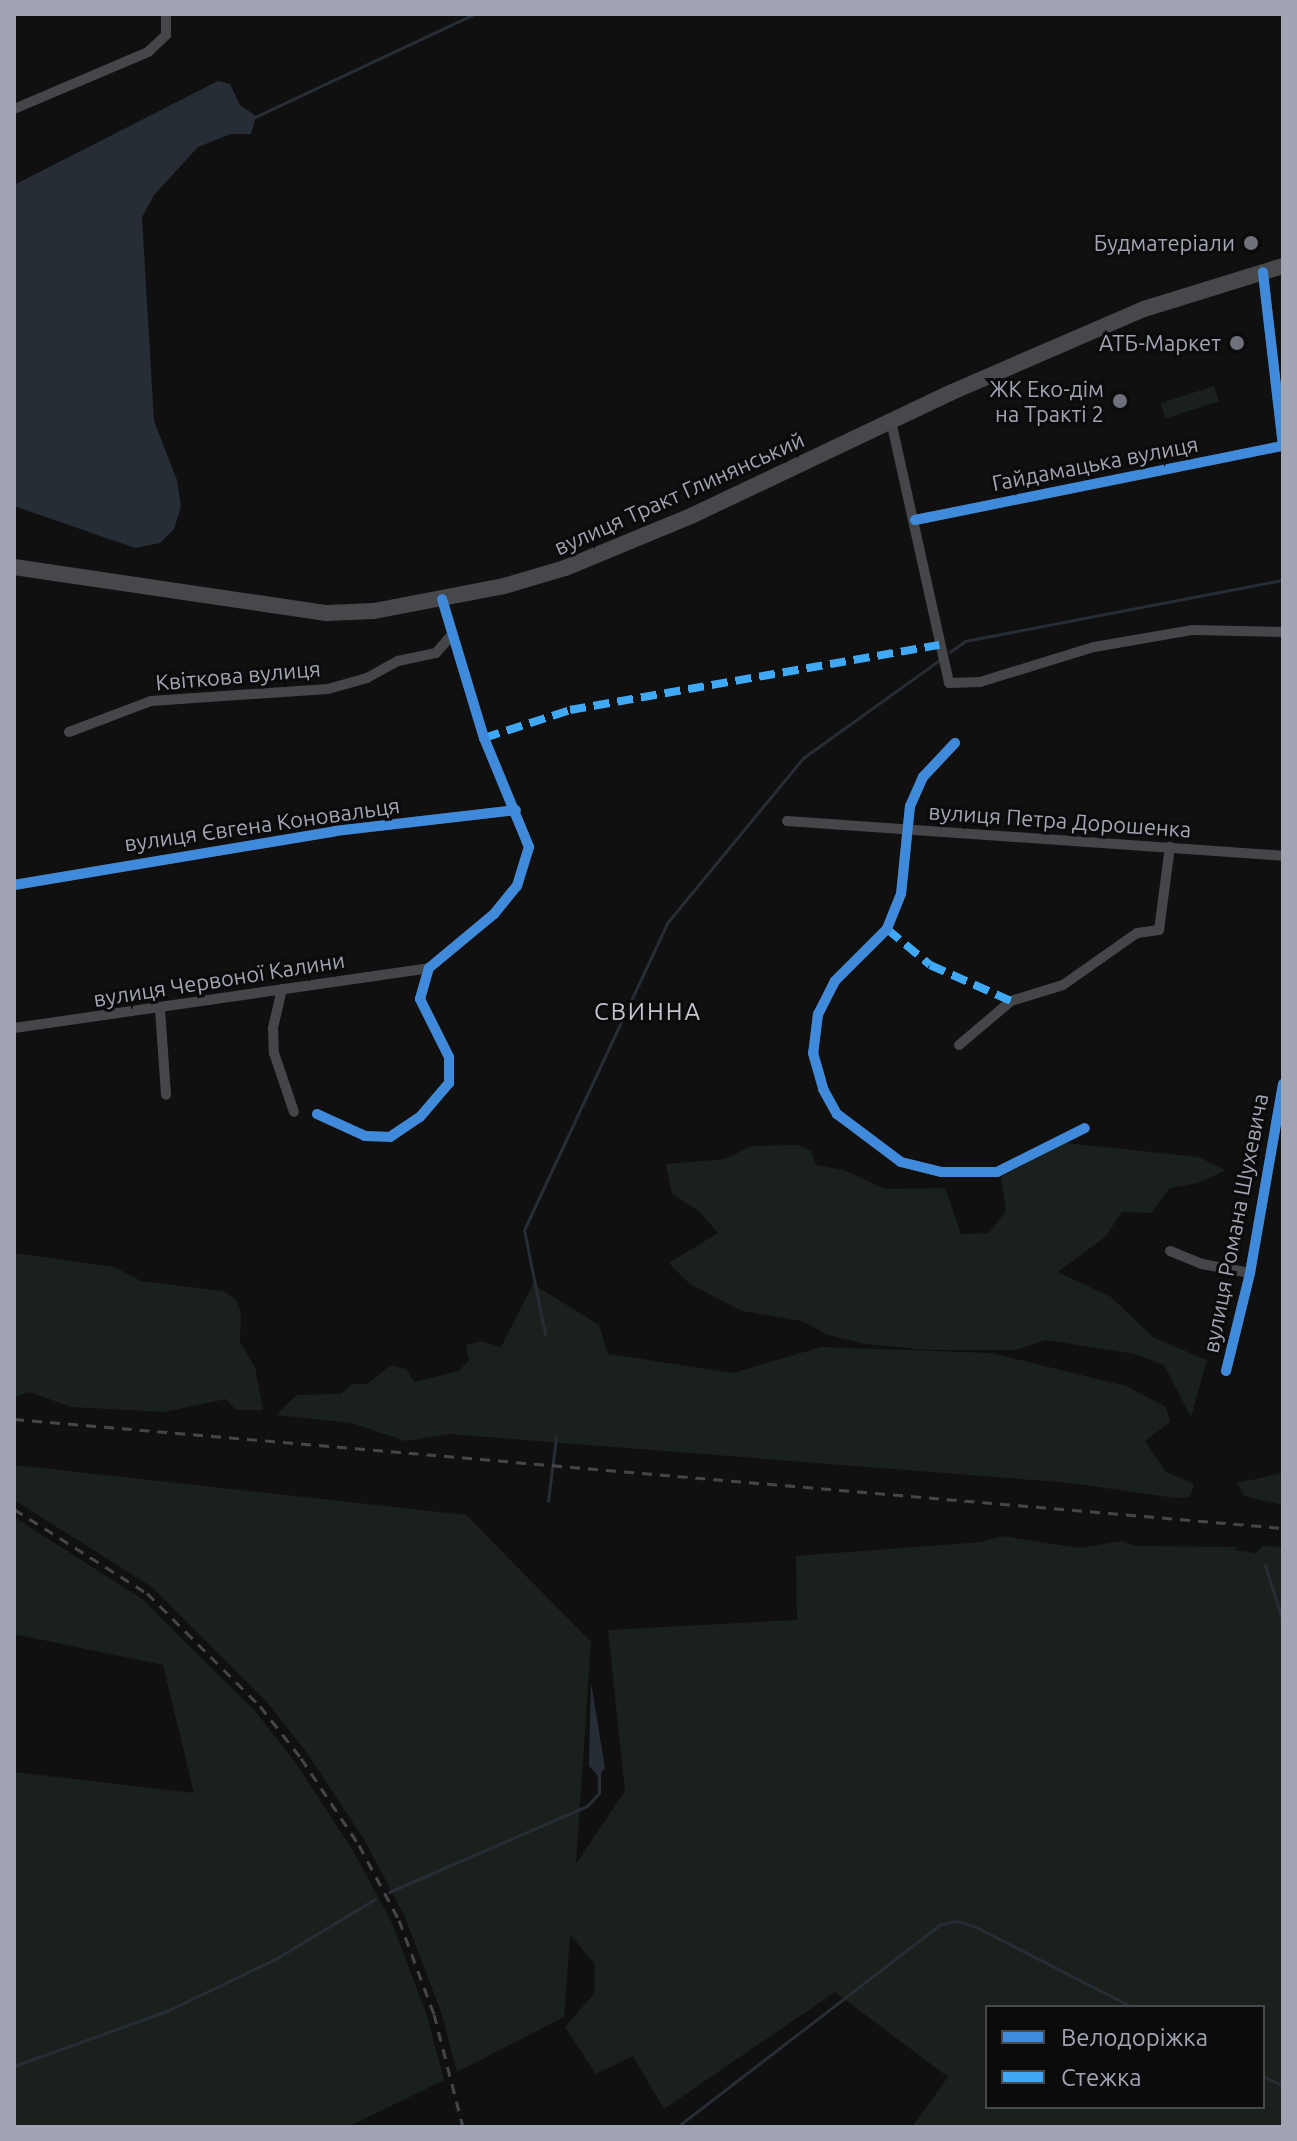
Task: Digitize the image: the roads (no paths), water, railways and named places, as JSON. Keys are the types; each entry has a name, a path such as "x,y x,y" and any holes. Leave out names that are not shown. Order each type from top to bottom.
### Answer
{"main road":[{"name":"вулиця Тракт Глинянський","path":"14,567 327,613 374,611 442,599 565,568 691,516 891,421 1144,309 1283,266"}],"street":[{"path":"14,109 148,52 166,35 166,14"},
{"path":"1263,272 1283,446"},
{"path":"891,421 949,683 980,682 1031,662 1167,633 1283,632"},
{"name":"Гайдамацька вулиця","path":"915,520 1283,446"},
{"path":"317,1114 365,1136 390,1137 420,1117 449,1083 449,1057 420,999 429,968 494,914 517,886 529,847 484,738 450,637 442,599"},
{"name":"Квіткова вулиця","path":"69,732 151,701 328,689 367,678 398,661 436,653 450,637"},
{"path":"955,743 923,777 907,829 901,894 887,929 835,981 818,1014 813,1053 823,1089 837,1114 901,1162 941,1172 997,1172 1085,1128"},
{"name":"вулиця Євгена Коновальця","path":"14,885 335,831 516,810"},
{"name":"вулиця Петра Дорошенка","path":"787,821 1283,856"},
{"path":"959,1045 1011,1001 1063,985 1137,933 1159,930 1170,847"},
{"name":"вулиця Червоної Калини","path":"14,1028 429,968"},
{"path":"282,989 273,1028 274,1053 294,1112"},
{"path":"160,1009 166,1095"},
{"name":"вулиця Романа Шухевича","path":"1226,1371 1250,1273 1283,1084"},
{"path":"1170,1251 1202,1264 1250,1273"}],"waterway":[{"path":"253,118 474,14"},
{"path":"950,652 965,641 1283,580"},
{"path":"545,1334 524,1230 667,923 803,758 938,661"},
{"path":"548,1501 556,1438"},
{"path":"1265,1565 1283,1622"},
{"path":"389,1892 587,1806 599,1793 599,1772"},
{"path":"14,2066 167,2011 277,1958 375,1899"},
{"path":"677,2127 941,1924 957,1921 976,1927 1128,2005"},
{"path":"1265,2077 1283,2086"}],"railway":[{"path":"14,1419 1283,1528"},
{"path":"14,1509 147,1593 260,1706 301,1758 359,1845 399,1920 434,2014 463,2127"}],"place":[{"name":"Будматеріали","path":"1251,243"},
{"name":"АТБ-Маркет","path":"1237,343"},
{"name":"ЖК Еко-дім на Тракті 2","path":"1120,401"}],"district":[{"name":"СВИННА","path":"648,1012"}]}
